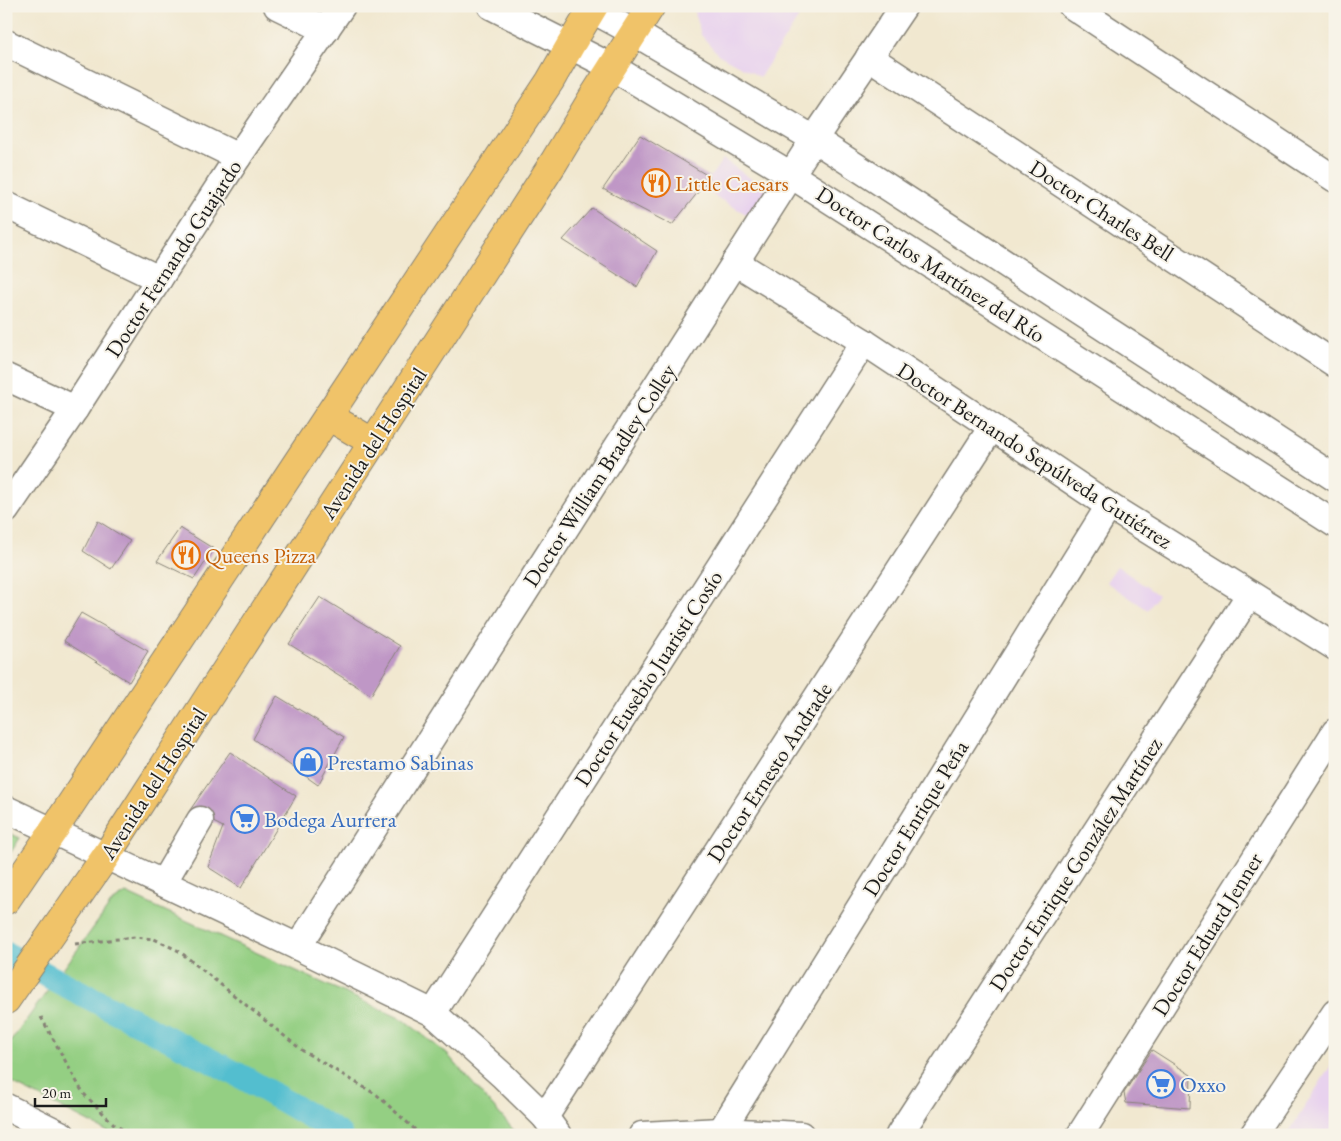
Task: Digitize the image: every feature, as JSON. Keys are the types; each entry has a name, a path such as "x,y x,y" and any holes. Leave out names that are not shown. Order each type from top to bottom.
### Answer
{"main road":[{"name":"Avenida del Hospital","path":"6,1000 106,856 374,443 554,162 651,6"},
{"path":"6,900 545,90 590,7"},
{"path":"328,416 374,443"}],"street":[{"path":"277,6 326,30"},
{"name":"Doctor Fernando Guajardo","path":"6,510 75,409 238,158 342,6"},
{"name":"Doctor Carlos Martínez del Río","path":"492,6 612,67 791,174 1335,524"},
{"name":"Doctor William Bradley Colley","path":"298,947 791,174 904,6"},
{"path":"1072,6 1335,179"},
{"name":"Doctor Carlos Martínez del Río","path":"590,7 814,139 1335,478"},
{"path":"6,43 238,158"},
{"name":"Doctor Charles Bell","path":"870,57 1335,364"},
{"path":"6,206 159,279"},
{"name":"Doctor Bernando Sepúlveda Gutiérrez","path":"735,262 864,342 1109,506 1335,647"},
{"name":"Doctor Eusebio Juaristi Cosío","path":"433,1013 864,342"},
{"path":"6,377 75,409"},
{"name":"Doctor Ernesto Andrade","path":"552,1126 992,427"},
{"name":"Doctor Enrique Peña","path":"721,1131 1109,506"},
{"name":"Doctor Enrique González Martínez","path":"899,1135 1250,594"},
{"name":"Doctor Eduard Jenner","path":"1080,1135 1335,732"},
{"path":"6,809 433,1013 502,1074 552,1126"},
{"path":"163,883 200,820"},
{"path":"1253,1135 1335,1013"},
{"path":"6,1108 62,1135"},
{"path":"642,1135 721,1131 801,1135"}],"path":[{"path":"50,936 72,944 134,937 154,939 179,951 304,1051 377,1095 421,1135"},
{"path":"41,1018 83,1093 116,1126 134,1135"}],"shaded area":[{"path":"693,6 806,6 760,77 719,55 701,35"},
{"path":"723,159 770,192 753,218 702,189"},
{"path":"1117,566 1158,595 1148,610 1106,582"},
{"path":"1335,1059 1335,1135 1287,1135"}],"green space":[{"path":"6,832 20,838 6,860"},
{"path":"126,893 404,1020 447,1054 518,1135 114,1135 6,1080 6,1048 112,902"}],"building":[{"name":"Little Caesars","path":"640,135 710,177 672,225 603,189"},
{"path":"592,208 657,251 637,287 563,240"},
{"path":"98,521 130,541 111,569 83,551"},
{"name":"Queens Pizza","path":"180,528 214,549 194,579 157,561"},
{"path":"320,597 400,646 371,695 289,644"},
{"path":"81,613 148,651 129,682 64,641"},
{"name":"Prestamo Sabinas","path":"277,696 344,737 318,785 253,739"},
{"name":"Bodega Aurrera","path":"230,752 296,796 241,888 208,867 223,827 190,810"},
{"name":"Oxxo","path":"1152,1050 1191,1075 1190,1108 1126,1103 1124,1093"}],"waterway":[{"path":"6,954 246,1079 340,1135"}],"place":[{"name":"Little Caesars","path":"656,183"},
{"name":"Queens Pizza","path":"186,555"},
{"name":"Prestamo Sabinas","path":"308,762"},
{"name":"Bodega Aurrera","path":"245,819"},
{"name":"Oxxo","path":"1161,1084"}]}
